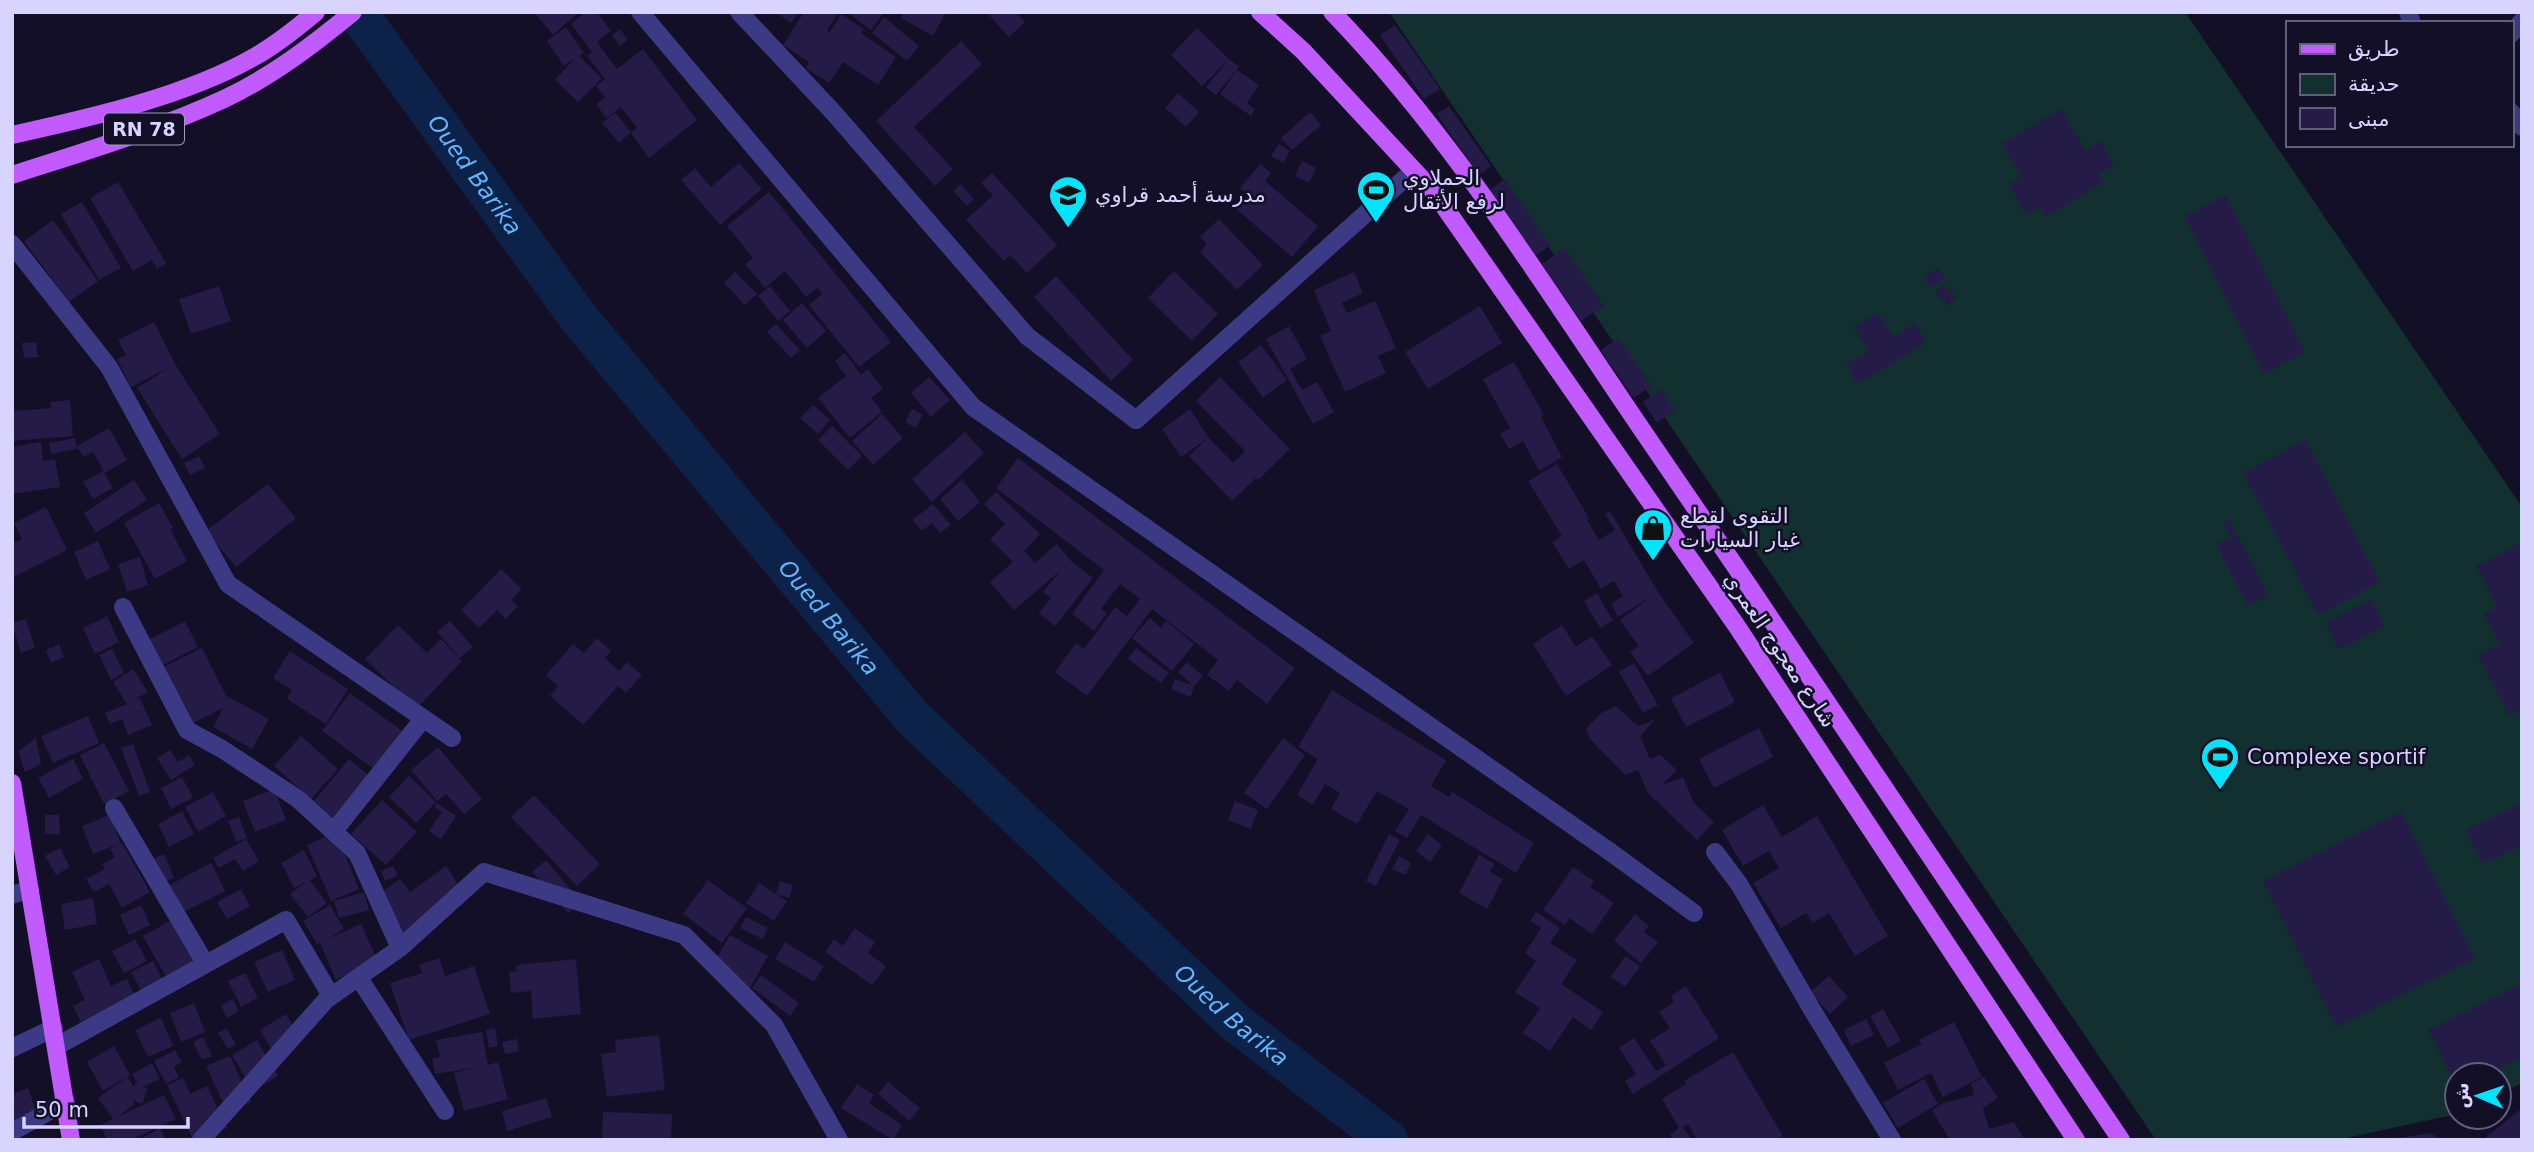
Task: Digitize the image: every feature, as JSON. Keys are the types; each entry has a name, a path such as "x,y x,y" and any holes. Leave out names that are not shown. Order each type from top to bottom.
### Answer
{"main road":[{"path":"12,135 83,119 193,85 255,57 316,12"},
{"name":"RN 78","path":"12,175 225,99 272,72 353,12"},
{"name":"شارع معجوج العمري","path":"1260,12 1303,51 1434,192 1736,625 2076,1140"},
{"name":"شارع معجوج العمري","path":"1332,12 1373,54 1457,159 1907,817 2121,1140"},
{"path":"12,783 72,1140"}],"street":[{"path":"640,12 972,407 1694,913"},
{"path":"739,12 834,113 1027,336 1136,420 1413,171"},
{"path":"12,244 109,367 228,584 452,738"},
{"path":"123,607 187,730 222,749 298,799 357,853 400,948"},
{"path":"334,831 423,719"},
{"path":"114,808 205,963"},
{"path":"1715,852 1739,884 1892,1140"},
{"path":"201,1140 331,996 400,948 484,872 684,935 774,1025 839,1140"},
{"path":"12,895 30,889"},
{"path":"57,1046 286,920 331,996"},
{"path":"359,978 445,1111"},
{"path":"12,1048 54,1028"},
{"path":"12,1132 66,1102"}],"green space":[{"name":"Complexe sportif","path":"1389,12 2185,12 2522,507 2522,1083 2513,1087 2513,1061 2443,1061 2443,1117 2337,1140 2156,1140"}],"building":[{"path":"534,12 579,12 553,35"},
{"path":"585,12 597,12 611,31 597,42 617,69 643,49 697,120 649,158 631,133 637,128 621,107 606,118 596,104 605,97 596,86 605,79 587,56 592,52 571,24"},
{"path":"775,12 799,12 791,23"},
{"path":"804,12 839,12 827,30 830,32 841,14 864,29 861,33 896,57 878,85 843,62 829,83 806,68 809,62 783,45"},
{"path":"847,12 884,12 871,30"},
{"path":"904,12 946,12 933,36 901,18"},
{"path":"986,12 1016,12 1025,22 1009,37"},
{"path":"884,17 919,46 907,61 872,33"},
{"path":"1395,25 1440,89 1424,99 1380,35"},
{"path":"566,27 584,53 579,56 602,78 578,102 555,80 575,58 564,66 547,41"},
{"path":"1197,28 1229,59 1202,86 1171,55"},
{"path":"620,29 628,40 620,46 612,35"},
{"path":"961,41 982,64 914,127 953,169 935,186 876,121"},
{"path":"1229,59 1239,67 1216,95 1206,87"},
{"path":"1237,70 1259,85 1247,103 1255,109 1251,116 1220,94"},
{"path":"1178,93 1199,112 1186,127 1165,108"},
{"path":"1449,106 1491,166 1479,175 1437,114"},
{"path":"2061,109 2085,150 2100,141 2114,165 2099,174 2104,182 2045,217 2039,207 2026,215 2009,184 2021,177 2002,144"},
{"path":"615,112 631,132 619,143 602,123"},
{"path":"1310,112 1321,125 1292,150 1281,138"},
{"path":"1279,144 1290,151 1283,163 1271,156"},
{"path":"1302,161 1316,168 1309,183 1295,176"},
{"path":"739,163 762,189 720,225 681,180 695,168 711,187"},
{"path":"1260,164 1271,173 1265,181 1318,226 1292,257 1236,209 1248,195 1240,188"},
{"path":"992,173 1057,245 1027,273 1010,255 1004,261 966,220 993,195 981,183"},
{"path":"1505,179 1550,246 1535,256 1489,190"},
{"path":"118,182 166,263 157,269 152,260 133,271 90,198"},
{"path":"961,184 974,199 967,206 953,191"},
{"path":"769,192 891,342 859,367 809,305 822,294 818,288 806,297 785,271 765,288 745,264 753,258 727,226"},
{"path":"2226,195 2305,352 2263,374 2184,216"},
{"path":"82,202 121,268 99,280 61,214"},
{"path":"1219,219 1263,265 1237,290 1200,252 1207,244 1200,237"},
{"path":"53,220 98,281 69,302 24,241"},
{"path":"1564,248 1604,306 1581,321 1542,264"},
{"path":"1938,268 1945,279 1930,288 1924,276"},
{"path":"1174,271 1218,314 1192,341 1148,298"},
{"path":"735,272 757,294 745,305 724,283"},
{"path":"1354,272 1363,293 1342,303 1347,313 1375,301 1396,348 1378,356 1386,373 1345,392 1320,336 1331,331 1314,290"},
{"path":"1056,276 1133,360 1111,381 1034,297"},
{"path":"1943,284 1956,297 1948,306 1935,293"},
{"path":"219,286 231,321 191,334 179,299"},
{"path":"770,286 790,311 778,321 758,296"},
{"path":"802,303 826,331 807,348 783,320"},
{"path":"1480,306 1502,343 1428,389 1405,352"},
{"path":"1878,312 1893,337 1915,323 1926,343 1857,384 1846,365 1869,351 1854,327"},
{"path":"154,322 175,364 220,434 182,459 137,388 170,367 131,387 117,359 126,355 118,340"},
{"path":"776,324 800,350 791,358 767,332"},
{"path":"1289,326 1307,359 1290,369 1302,390 1317,382 1334,412 1313,424 1266,339"},
{"path":"1618,338 1651,386 1634,398 1601,350"},
{"path":"36,342 38,357 24,358 22,343"},
{"path":"1261,345 1287,380 1263,398 1238,362"},
{"path":"845,353 861,375 868,369 883,389 871,398 882,412 850,438 818,398 846,376 835,361"},
{"path":"1514,362 1544,415 1541,417 1562,457 1539,471 1523,441 1509,449 1500,434 1510,428 1483,379"},
{"path":"929,377 950,400 931,417 911,393"},
{"path":"1220,377 1290,449 1232,501 1189,456 1207,439 1181,457 1162,429 1190,409 1209,438 1233,463 1245,451 1196,401"},
{"path":"1660,389 1675,410 1657,423 1643,402"},
{"path":"70,400 73,436 12,441 12,411 51,408 50,402"},
{"path":"813,405 830,420 818,434 800,418"},
{"path":"912,409 923,415 916,428 905,422"},
{"path":"882,414 903,438 873,465 852,441"},
{"path":"832,426 862,456 848,470 818,440"},
{"path":"109,428 127,460 105,473 93,452 83,457 77,446"},
{"path":"965,432 984,453 932,502 912,479"},
{"path":"75,438 77,449 51,454 49,443"},
{"path":"2305,440 2380,582 2318,615 2243,473"},
{"path":"41,442 43,461 55,459 60,487 12,494 12,447"},
{"path":"199,456 205,468 190,475 184,463"},
{"path":"1018,458 1295,668 1267,704 1237,680 1229,691 1207,675 1218,660 1152,609 1087,696 1055,672 1076,643 1084,649 1115,607 1127,616 1140,599 1120,584 1101,609 1107,613 1094,631 1072,614 1104,570 996,488"},
{"path":"1557,464 1599,540 1615,530 1605,514 1610,511 1658,592 1694,643 1648,676 1630,652 1639,646 1620,620 1654,595 1618,617 1611,604 1623,596 1614,581 1601,589 1584,560 1569,569 1552,542 1562,536 1528,481"},
{"path":"103,471 113,488 93,499 83,482"},
{"path":"134,480 147,500 96,533 84,513"},
{"path":"962,480 980,502 958,521 940,499"},
{"path":"268,484 296,518 236,567 206,531"},
{"path":"996,492 1040,534 1018,558 1025,551 1035,563 1057,544 1070,560 1093,578 1055,626 1039,613 1051,598 1043,592 1061,570 1014,610 990,582 1013,562 990,539 1005,524 984,504"},
{"path":"159,503 187,561 155,579 124,523"},
{"path":"933,504 951,525 940,533 932,523 922,531 912,520"},
{"path":"46,507 67,550 12,578 12,544 22,539 14,523"},
{"path":"2229,519 2268,595 2247,606 2216,545 2231,538 2223,522"},
{"path":"98,541 110,569 86,580 74,552"},
{"path":"2522,542 2522,708 2509,715 2478,655 2500,644 2484,614 2497,607 2476,566"},
{"path":"140,557 148,585 127,592 118,564"},
{"path":"501,569 522,589 511,600 518,606 506,619 497,610 479,628 461,610"},
{"path":"1597,593 1613,621 1600,628 1584,601"},
{"path":"2372,599 2385,626 2339,649 2325,623"},
{"path":"107,616 119,642 95,654 83,628"},
{"path":"1150,618 1161,628 1166,621 1194,644 1172,671 1132,638"},
{"path":"26,619 35,648 21,653 12,623"},
{"path":"185,621 198,647 161,666 148,640"},
{"path":"450,621 473,647 460,658 437,632"},
{"path":"398,625 427,653 441,639 462,661 416,709 365,659"},
{"path":"1562,625 1576,647 1592,636 1612,665 1566,696 1533,644"},
{"path":"597,638 611,651 605,658 619,671 627,662 642,675 626,693 618,686 583,725 550,696 558,686 546,675 573,644 584,653"},
{"path":"59,644 64,657 51,663 46,650"},
{"path":"202,648 228,699 229,697 269,719 252,749 213,727 223,708 193,723 164,667"},
{"path":"1136,648 1169,673 1161,683 1128,659"},
{"path":"112,649 124,673 111,680 99,655"},
{"path":"290,651 348,689 326,724 287,699 292,690 273,678"},
{"path":"1187,662 1203,676 1194,686 1191,697 1171,689 1175,679 1192,685 1178,672"},
{"path":"1634,663 1658,705 1643,713 1619,672"},
{"path":"133,669 148,692 134,700 140,698 152,725 128,735 122,719 110,724 105,713 127,704 113,682"},
{"path":"1720,673 1735,702 1686,727 1671,698"},
{"path":"1332,690 1446,760 1431,786 1449,797 1452,792 1534,843 1516,873 1421,815 1407,838 1395,831 1409,809 1377,791 1357,824 1331,809 1340,793 1325,784 1313,805 1297,795 1318,759 1298,747"},
{"path":"350,693 405,733 381,774 322,731"},
{"path":"1616,706 1638,726 1656,719 1640,736 1650,759 1660,755 1677,770 1662,785 1683,777 1694,803 1714,822 1697,840 1648,793 1638,770 1625,775 1590,739 1586,729 1601,713"},
{"path":"88,716 99,743 53,763 41,736"},
{"path":"1759,728 1773,757 1714,788 1699,759"},
{"path":"301,736 338,769 311,799 274,766"},
{"path":"36,738 41,764 25,772 18,751"},
{"path":"1283,738 1305,755 1267,809 1244,793"},
{"path":"104,743 129,791 104,804 80,755"},
{"path":"133,744 150,792 139,796 121,748"},
{"path":"438,747 482,799 464,814 446,794 437,801 411,770"},
{"path":"170,750 178,762 189,755 195,765 171,780 157,758"},
{"path":"73,759 83,779 49,798 38,778"},
{"path":"349,759 377,782 337,830 309,807"},
{"path":"409,776 436,802 416,823 389,797"},
{"path":"182,777 193,798 171,809 161,788"},
{"path":"274,789 286,820 255,832 243,801"},
{"path":"213,792 226,816 198,832 185,807"},
{"path":"534,795 600,864 577,886 511,817"},
{"path":"382,800 417,832 386,865 351,834"},
{"path":"1235,801 1258,810 1251,829 1228,820"},
{"path":"437,803 456,816 441,839 429,831 442,812 434,807"},
{"path":"2522,803 2522,845 2482,864 2466,830"},
{"path":"1763,805 1782,837 1817,816 1888,936 1855,956 1829,913 1813,923 1806,913 1781,928 1753,883 1779,868 1769,851 1743,866 1722,830"},
{"path":"182,811 194,834 169,847 158,824"},
{"path":"2401,811 2475,958 2336,1027 2263,881"},
{"path":"45,815 59,815 60,834 45,834"},
{"path":"110,815 121,844 150,892 122,908 109,884 94,892 86,879 105,869 102,864 115,857 110,849 119,844 93,854 82,826"},
{"path":"239,817 247,838 236,842 228,821"},
{"path":"336,832 359,889 331,901 307,845"},
{"path":"1389,834 1400,840 1376,886 1366,881"},
{"path":"1428,834 1442,845 1430,862 1416,851"},
{"path":"246,839 259,861 243,871 235,859 219,868 213,858"},
{"path":"60,848 70,867 56,875 45,856"},
{"path":"304,850 317,876 310,880 327,903 308,917 290,894 306,882 294,888 281,863"},
{"path":"164,854 174,878 160,883 150,860"},
{"path":"1479,855 1495,864 1490,872 1503,879 1487,909 1459,893"},
{"path":"1399,856 1411,863 1405,875 1392,869"},
{"path":"546,860 581,902 568,913 532,872"},
{"path":"211,863 225,891 170,919 156,892"},
{"path":"393,866 398,876 385,881 381,871"},
{"path":"446,866 464,893 405,940 375,897 400,879 410,892"},
{"path":"1573,867 1594,881 1590,887 1614,903 1592,934 1569,918 1565,925 1543,910"},
{"path":"708,880 747,908 722,943 683,914"},
{"path":"780,881 793,885 789,898 776,894"},
{"path":"759,883 787,901 774,921 746,903"},
{"path":"241,889 250,906 227,919 217,902"},
{"path":"364,892 369,910 339,918 334,901"},
{"path":"93,898 97,924 65,930 61,904"},
{"path":"141,905 150,925 129,935 120,915"},
{"path":"330,905 344,929 328,939 361,924 378,961 336,980 320,943 317,944 303,921"},
{"path":"1536,912 1560,928 1550,943 1577,960 1561,984 1603,1012 1591,1030 1573,1017 1550,1051 1523,1033 1540,1008 1515,992 1536,961 1525,953 1541,928 1530,921"},
{"path":"1635,914 1649,926 1644,932 1658,942 1641,963 1614,941"},
{"path":"746,917 768,928 763,939 740,928"},
{"path":"170,921 197,967 169,982 143,936"},
{"path":"855,928 875,942 868,953 886,966 872,985 825,952 834,939 843,946"},
{"path":"730,935 768,956 747,993 709,971"},
{"path":"135,939 147,961 124,973 112,951"},
{"path":"785,942 824,966 814,982 775,959"},
{"path":"282,950 295,980 268,992 254,962"},
{"path":"1625,956 1640,966 1625,987 1611,977"},
{"path":"439,958 445,976 474,966 490,1014 409,1040 390,983 422,973 419,965"},
{"path":"99,959 111,986 127,979 139,1005 86,1033 73,1006 85,1000 72,972"},
{"path":"576,959 581,1014 533,1019 531,991 511,993 509,972 517,971 516,965"},
{"path":"153,961 167,989 146,1000 131,972"},
{"path":"245,973 258,998 241,1007 228,981"},
{"path":"761,975 799,1003 790,1016 752,988"},
{"path":"1829,976 1848,997 1830,1014 1810,992"},
{"path":"2522,983 2522,1057 2513,1061 2444,1061 2428,1030"},
{"path":"1686,986 1719,1038 1633,1094 1625,1081 1636,1074 1619,1048 1634,1038 1656,1071 1666,1065 1650,1041 1670,1028 1659,1012 1674,1002 1671,996"},
{"path":"233,999 239,1011 227,1018 221,1005"},
{"path":"194,1003 205,1032 181,1042 170,1013"},
{"path":"1883,1009 1901,1041 1888,1048 1870,1016"},
{"path":"286,1014 301,1038 275,1055 260,1030"},
{"path":"161,1018 173,1046 148,1057 135,1030"},
{"path":"1866,1019 1874,1035 1851,1046 1844,1030"},
{"path":"1954,1022 1982,1077 1943,1097 1931,1073 1898,1090 1884,1063 1922,1044 1919,1040"},
{"path":"226,1028 236,1044 228,1049 218,1033"},
{"path":"495,1028 498,1046 489,1048 486,1030"},
{"path":"482,1032 488,1065 498,1062 508,1099 464,1111 454,1073 474,1068 435,1074 432,1058 440,1057 436,1040"},
{"path":"659,1035 665,1090 607,1097 601,1054 616,1052 615,1040"},
{"path":"203,1037 212,1056 202,1060 193,1042"},
{"path":"517,1039 519,1051 505,1054 502,1042"},
{"path":"257,1040 278,1076 253,1091 232,1055"},
{"path":"114,1046 130,1075 103,1091 87,1062"},
{"path":"175,1050 182,1062 174,1067 179,1077 166,1084 154,1061"},
{"path":"1733,1052 1783,1136 1777,1140 1697,1140 1688,1124 1683,1127 1692,1140 1673,1140 1670,1135 1679,1128 1662,1099 1686,1084 1684,1081"},
{"path":"230,1056 251,1102 228,1113 206,1066"},
{"path":"152,1063 160,1079 143,1087 148,1089 142,1104 132,1100 135,1104 117,1117 164,1095 176,1119 131,1140 107,1140 100,1125 113,1119 98,1098 127,1077 134,1087 135,1083 138,1084 132,1074"},
{"path":"1984,1077 1998,1098 1983,1108 1989,1129 2014,1122 2025,1140 1950,1140 1932,1110 1943,1103 1974,1095 1971,1084"},
{"path":"183,1078 190,1094 207,1086 227,1128 202,1140 193,1140 167,1085"},
{"path":"1924,1079 1938,1104 1898,1128 1883,1103"},
{"path":"888,1082 920,1108 909,1121 878,1094"},
{"path":"857,1084 874,1095 869,1103 902,1125 893,1140 841,1108"},
{"path":"28,1088 37,1113 12,1122 12,1094"},
{"path":"546,1098 552,1117 507,1131 502,1111"},
{"path":"2522,1108 2522,1140 2488,1140 2486,1137 2493,1131 2513,1131 2513,1115"},
{"path":"603,1112 672,1114 671,1140 602,1140"},
{"path":"160,1128 166,1140 139,1140"},
{"path":"2431,1133 2441,1140 2397,1140 2397,1138"}],"waterway":[{"name":"Oued Barika","path":"357,12 578,317 912,717 1236,1023 1388,1140"}],"place":[{"name":"الحملاوي لرفع الأثقال","path":"1376,224"},
{"name":"مدرسة أحمد قراوي","path":"1068,229"},
{"name":"التقوى لقطع غيار السيارات","path":"1653,562"},
{"name":"Complexe sportif","path":"2220,791"}]}
